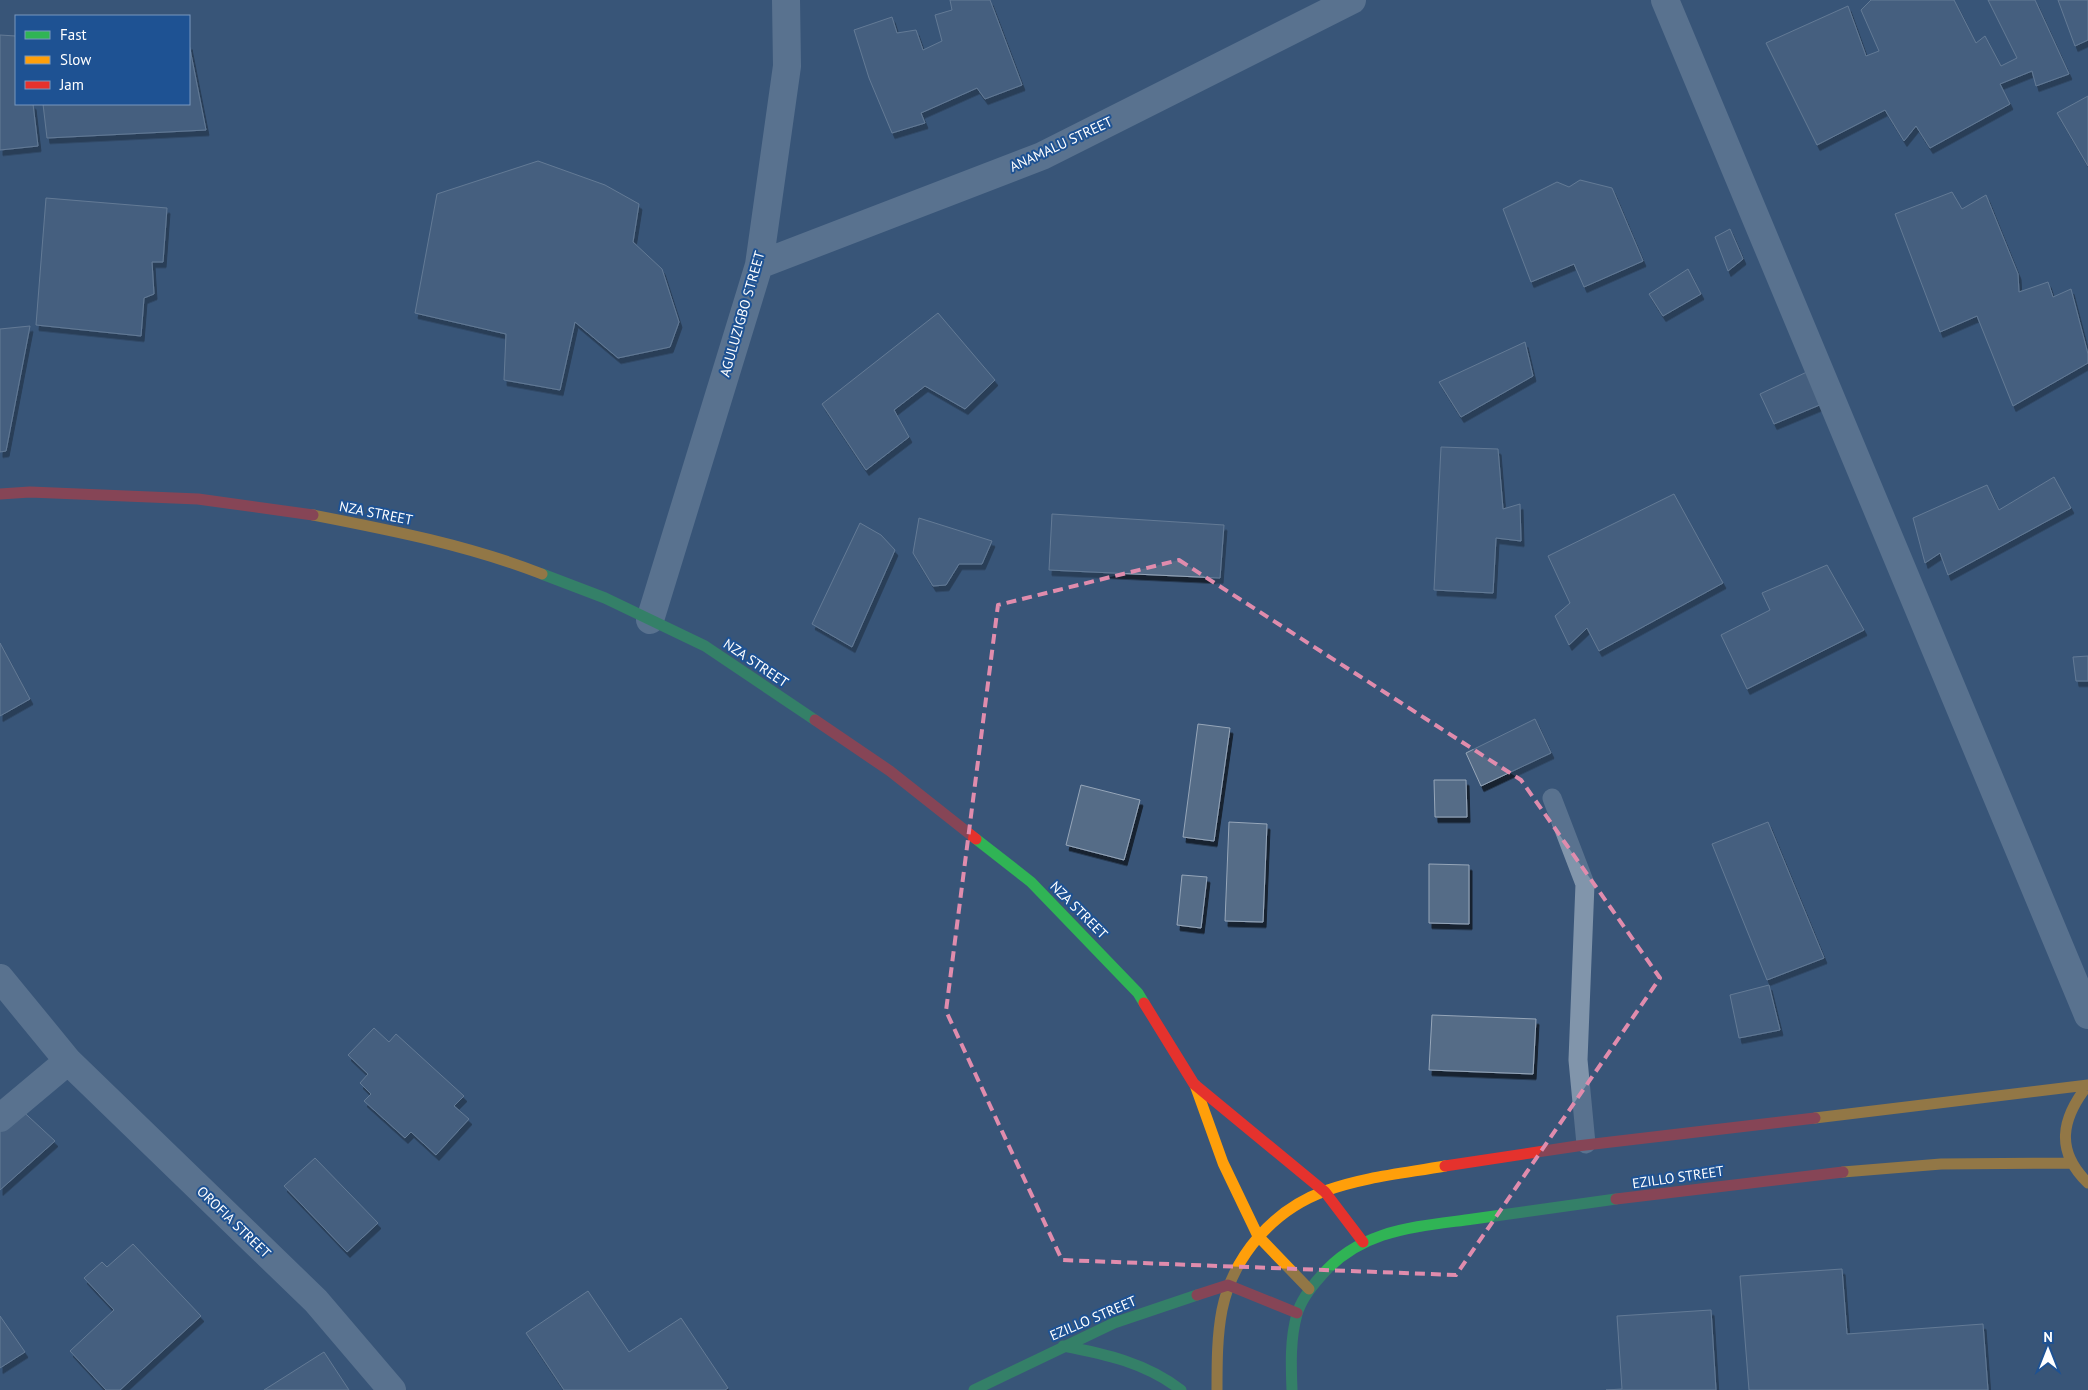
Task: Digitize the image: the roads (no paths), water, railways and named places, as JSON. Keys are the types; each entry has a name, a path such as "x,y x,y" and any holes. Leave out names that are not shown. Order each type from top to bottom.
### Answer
{"street":[{"name":"AGULUZIGBO STREET","path":"650,620 759,265 787,66 786,0"},
{"name":"ANAMALU STREET","path":"759,265 1042,156 1352,0"},
{"path":"1665,0 2088,1015"},
{"name":"NZA STREET","path":"0,494 30,492 198,499 290,511 414,535 509,562 605,598 705,646 890,771 1031,882 1138,993 1194,1084 1324,1192 1363,1242"},
{"name":"OROFIA STREET","path":"0,978 68,1061 316,1301 392,1390"},
{"path":"0,1118 68,1061"},
{"path":"1194,1084 1223,1163 1258,1236 1310,1289"},
{"path":"1216,1390 1217,1334 1228,1285 1240,1260 1258,1236 1278,1218 1300,1203 1324,1192 1352,1184 1484,1158 1586,1144 2088,1085"},
{"path":"2088,1085 2076,1098 2068,1112 2064,1130 2066,1147 2071,1163 2088,1183"},
{"name":"EZILLO STREET","path":"1297,1312 1310,1289 1333,1262 1363,1242 1415,1227 1752,1182 1900,1166 2071,1163"},
{"path":"1228,1285 1297,1312 1291,1356 1292,1390"},
{"name":"EZILLO STREET","path":"974,1390 1114,1323 1228,1285"},
{"path":"1063,1346 1110,1354 1148,1368 1166,1378 1181,1390"}],"lane":[{"path":"1552,798 1585,884 1578,1060 1586,1144"}]}
